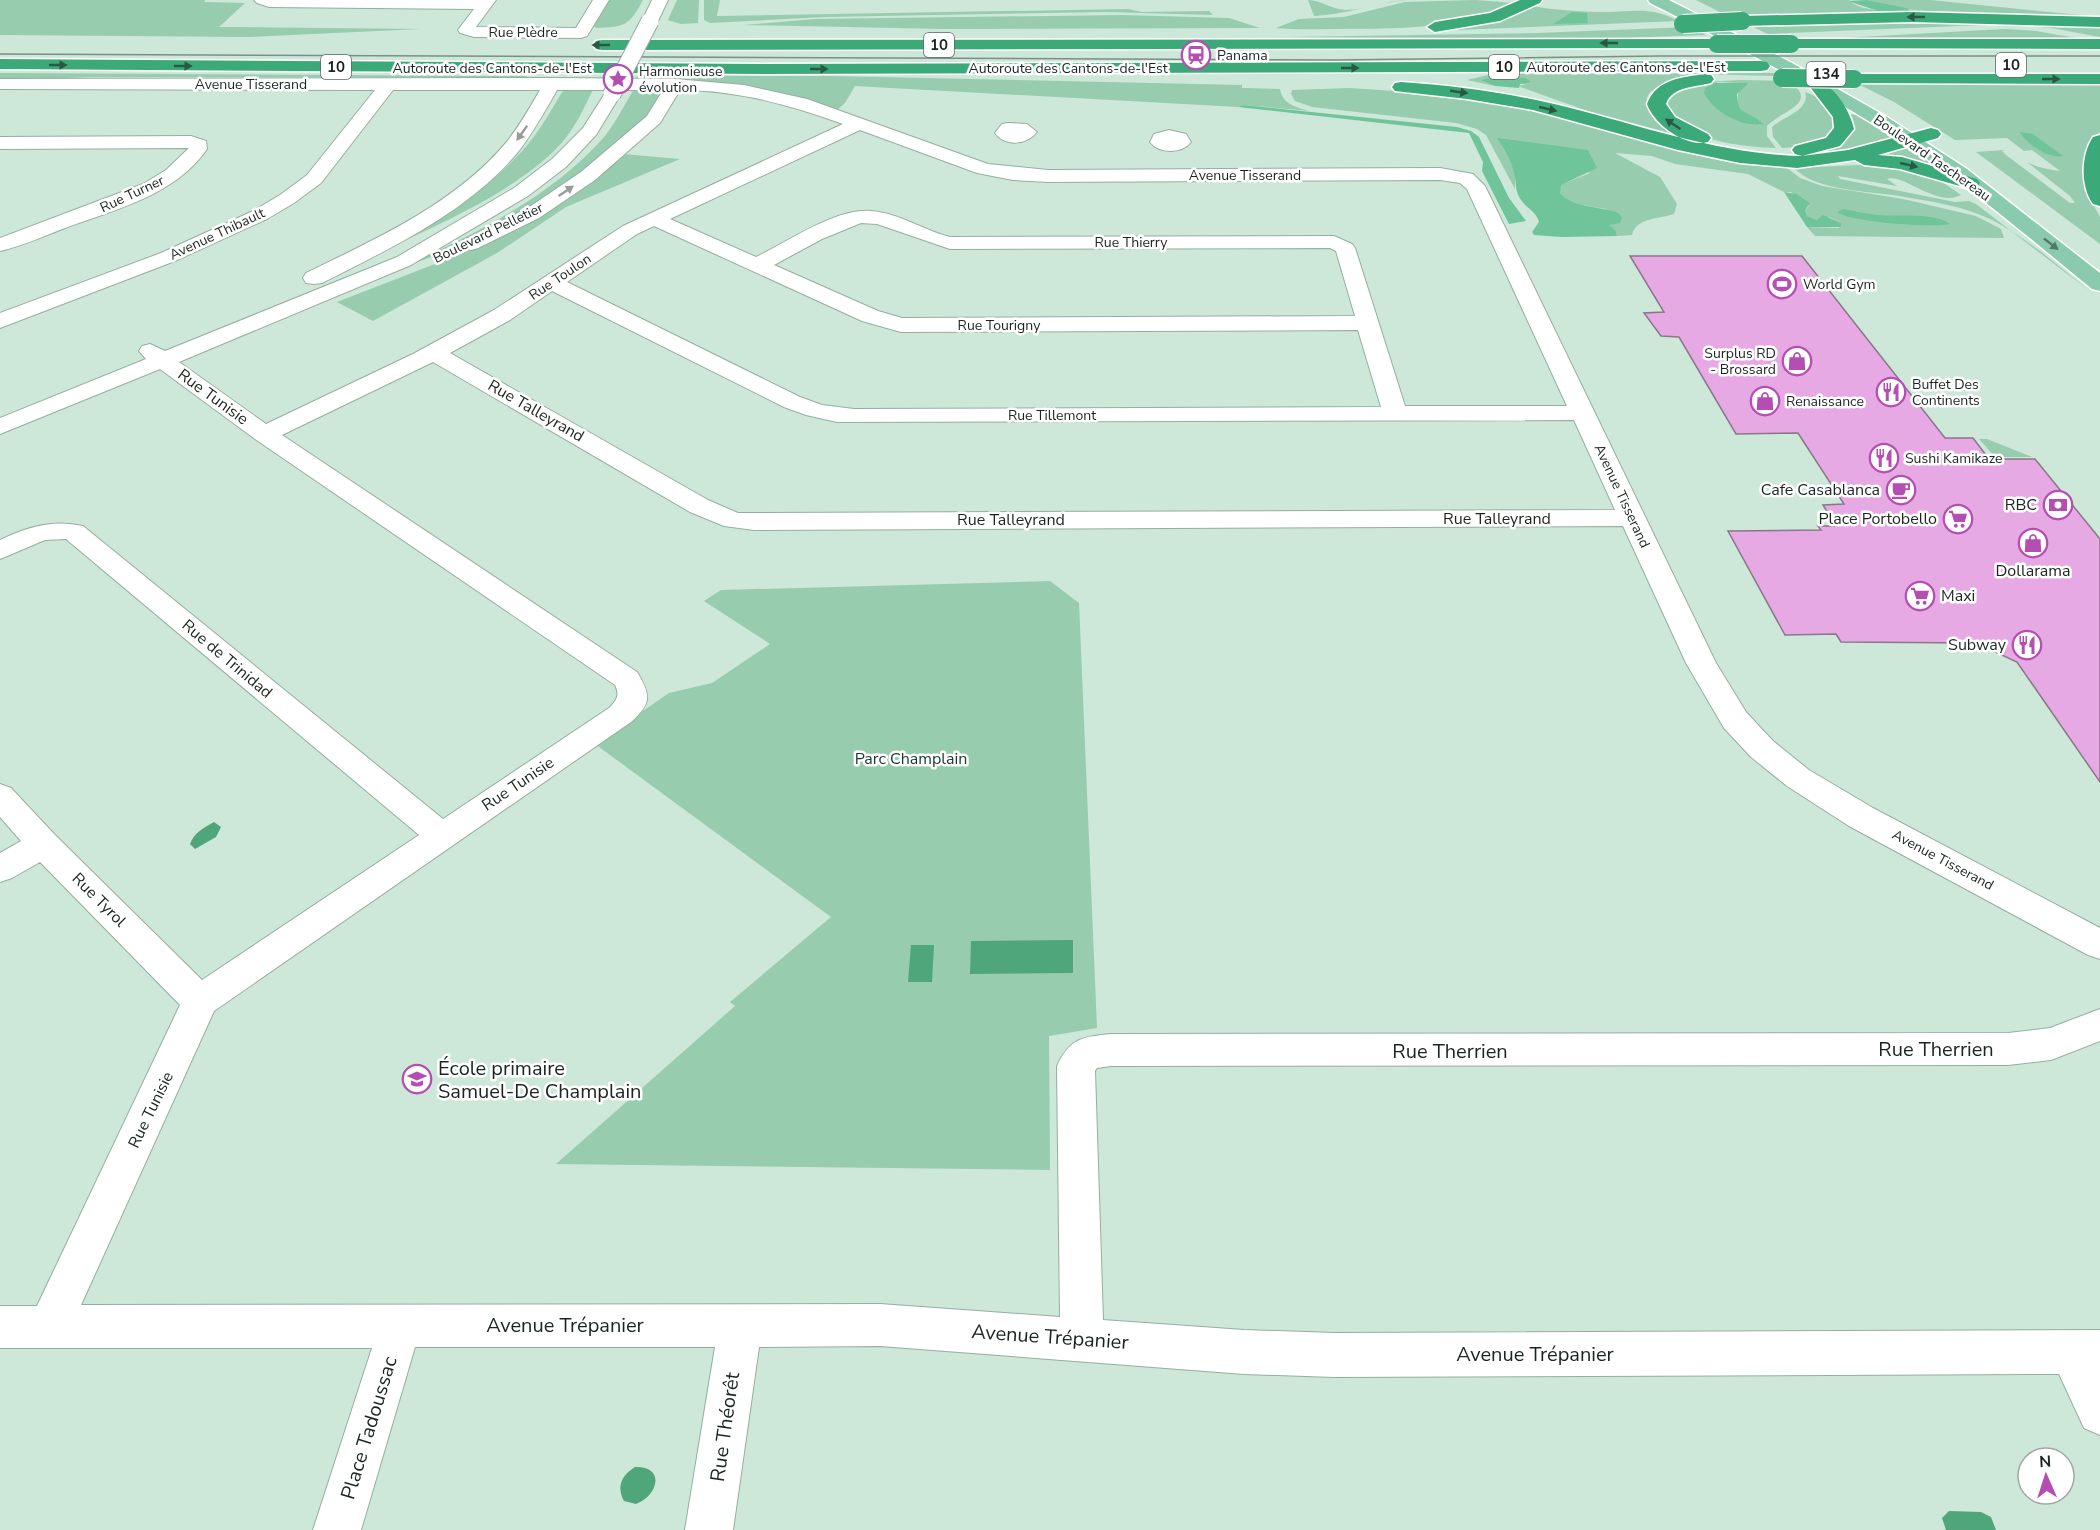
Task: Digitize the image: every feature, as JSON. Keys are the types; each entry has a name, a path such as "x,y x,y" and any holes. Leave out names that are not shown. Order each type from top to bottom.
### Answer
{"highway":[{"path":"1966,2 2100,15"},
{"path":"1330,33 1452,26 1494,17 1529,3"},
{"path":"1664,25 1912,17 2100,22"},
{"path":"681,45 971,34 1330,33 1620,27"},
{"path":"1784,41 2001,27 2044,30 2100,43"},
{"name":"Autoroute des Cantons-de-l'Est","path":"465,38 681,45 1668,44 1784,41 2100,43"},
{"name":"Autoroute des Cantons-de-l'Est","path":"0,64 666,69 2100,64"},
{"path":"1831,66 2002,79"},
{"path":"1029,68 1184,79 1356,85"},
{"path":"1819,87 1842,117 1843,132 1827,144 1799,151 1747,149 1708,141 1672,125 1659,113 1655,105 1656,98 1664,89 1689,81 1721,78 2100,79"},
{"path":"1383,86 1439,90 1522,103 1679,145 1729,156 1788,162 1841,157 1930,134"},
{"path":"2100,141 2095,151 2100,200"},
{"path":"1841,157 1902,163 1970,183"}],"main road":[{"name":"Boulevard Taschereau","path":"1656,0 1819,87 1910,140 1970,183 2100,284"},
{"name":"Boulevard Taschereau","path":"1682,0 1800,59 1930,134 1989,173 2073,237"}],"street":[{"path":"262,0 268,2 486,2 465,38"},
{"name":"Rue Plèdre","path":"465,38 474,32 580,33 601,0"},
{"name":"Boulevard Pelletier","path":"0,412 156,355 251,317 383,270 404,261 434,241 521,192 559,163 590,130 612,93 660,0"},
{"name":"Boulevard Pelletier","path":"251,317 417,225 468,188 504,156 522,134 552,83"},
{"name":"Avenue Tisserand","path":"0,84 675,84 729,88 777,96 962,162 990,170 1018,174 1443,174 1469,180 1476,186 1717,693 1735,720 1762,749 1798,778 1832,800 2100,945"},
{"name":"Avenue Thibault","path":"0,321 168,257 244,223 287,199 314,179 389,84"},
{"name":"Boulevard Pelletier","path":"251,317 350,292 452,254 532,214 588,176 626,145 654,119 675,84"},
{"name":"Rue Toulon","path":"264,434 434,352 553,283 625,233 859,124"},
{"path":"962,162 994,141"},
{"name":"Rue Turner","path":"0,143 191,142 199,145 198,149 173,174 150,188 0,245"},
{"path":"1178,144 1182,148 1188,175"},
{"name":"Rue Thierry","path":"757,265 860,216 880,219 923,236 950,243 1334,242 1345,248 1395,414"},
{"name":"Rue Tourigny","path":"654,219 870,316 901,325 1367,323"},
{"name":"Rue Tillemont","path":"553,283 792,402 810,410 831,415 854,417 1582,413"},
{"name":"Rue Talleyrand","path":"434,352 699,506 733,520 754,522 1632,518"},
{"name":"Boulevard Pelletier","path":"0,427 156,355"},
{"name":"Rue Tunisie","path":"49,1327 200,1001 620,715 631,705 633,692 626,679 264,434 156,355"},
{"name":"Rue de Trinidad","path":"0,551 34,535 58,528 74,532 441,835"},
{"name":"Rue Tyrol","path":"0,796 43,844 200,1001"},
{"path":"0,869 43,844"},
{"name":"Rue Therrien","path":"1081,1339 1082,1294 1076,1066 1087,1053 1111,1050 2008,1049 2051,1044 2100,1025"},
{"name":"Rue Théorêt","path":"710,1530 740,1325"},
{"name":"Avenue Trépanier","path":"0,1327 880,1325 1244,1352 1334,1355 2086,1352"},
{"name":"Place Tadoussac","path":"337,1530 400,1326"},
{"path":"2086,1352 2100,1412"}],"green space":[{"path":"0,0 205,0 204,2 245,3 219,27 420,29 249,37 0,35"},
{"path":"606,0 643,0 630,20 620,26 596,28 593,25"},
{"path":"677,0 699,0 698,23 681,24 668,20"},
{"path":"704,0 720,0 717,16 1128,9 1142,12 1209,11 1213,15 1106,12 824,17 710,23 704,20"},
{"path":"1308,0 1345,10 1362,8 1314,16"},
{"path":"1476,0 1513,3 1472,19 1427,26 1358,29 1276,28 1299,19 1344,17 1405,2"},
{"path":"1696,0 1849,0 1869,9 1912,10 1867,0 1930,0 2100,17 1732,18"},
{"path":"1531,6 1587,12 1642,11 1659,13 1678,21 1457,30 1454,27"},
{"path":"1122,15 1229,18 1260,28 944,29 744,25 815,19"},
{"path":"1855,20 2100,25 2100,37 2051,28 2005,24 1768,34 1749,25"},
{"path":"1690,27 1706,35 1594,39 1290,37 1537,33"},
{"path":"2005,29 2036,31 2076,38 1843,40 1841,38"},
{"path":"0,73 527,76 89,77 0,81"},
{"path":"1773,73 1778,76 1698,76 1672,81 1654,89 1647,98 1649,108 1657,117 1684,134 1709,145 1691,142 1593,113 1518,86 1526,84 1480,80 1495,86 1467,80 1492,74"},
{"path":"638,75 833,76 1242,85 1242,88 1280,89 1287,102 1311,111 1243,105 1238,107 855,86 845,103 837,110 763,90 713,83 636,80"},
{"path":"1789,81 1798,89 1801,96 1795,106 1767,126 1767,136 1776,148 1737,145 1710,139 1686,129 1676,122 1664,102 1670,93 1705,82","holes":["1721,82 1749,84 1739,92 1737,104 1743,111 1760,121 1749,122 1733,119 1721,110 1705,88 1713,83"]},
{"path":"1854,82 2100,83 2100,132 2089,145 2082,172 2087,193 2100,217 2100,244 1976,152 2005,150 2002,151 2006,155 2070,203 2075,203 2070,196 2027,162 2060,171 2032,150 2024,151 2007,138 1955,140 1894,102"},
{"path":"565,88 594,88 575,124 558,147 540,164 470,209 401,242 453,210 516,158 534,136"},
{"path":"660,88 653,107 636,128 613,150 585,171 527,209 482,234 393,272 450,245 533,198 583,159 605,136 634,89"},
{"path":"1349,88 1426,93 1499,104 1571,120 1699,156 1728,162 1787,168 1800,178 1822,186 1903,199 1976,216 2001,229 2004,238 1815,236 1807,227 1839,228 1841,223 1829,217 1817,220 1807,216 1805,210 1809,206 1791,192 1784,192 1748,174 1675,164 1652,156 1615,153 1660,177 1677,204 1674,214 1638,225 1632,235 1617,236 1616,231 1610,228 1606,209 1575,203 1560,193 1560,185 1590,173 1498,139 1515,174 1515,189 1486,135 1477,129 1456,123 1312,107 1295,101 1291,94 1292,90"},
{"path":"1805,92 1818,98 1827,107 1833,119 1834,132 1816,143 1782,148 1773,137 1772,127 1795,113 1804,104"},
{"path":"1856,114 1893,138 1821,155 1817,152 1846,141 1853,129 1848,115"},
{"path":"1908,148 1941,169 1881,158 1879,155"},
{"path":"623,154 680,159 566,207 497,253 373,321 337,302 458,255 542,213"},
{"path":"1882,164 1935,177 1961,195 1952,198 1942,197 1894,178 1887,179 1897,186 1838,176 1840,179 1955,202 1969,201 2012,231 1981,215 1934,202 1829,186 1804,176 1794,168"},
{"path":"2012,231 2048,257 2100,299"},
{"path":"1979,439 1987,439 2032,457 1995,457"},
{"name":"Parc Champlain","path":"1050,581 1079,603 1097,1028 1049,1036 1050,1170 556,1164 735,1006 730,1002 831,917 595,744 669,693 712,683 770,644 704,601 721,590"}],"shaded area":[{"path":"1867,0 1915,12 1884,13 1848,1"},
{"path":"1572,12 1587,13 1588,23 1553,24"},
{"path":"1496,77 1526,78 1531,82 1520,84 1519,88 1495,86 1480,80"},
{"path":"1713,83 1749,83 1737,94 1737,101 1742,110 1763,124 1737,121 1721,112 1704,93 1705,88"},
{"path":"1243,105 1457,127 1471,131 1479,137 1509,198 1526,221 1509,224 1482,171 1483,162 1469,133 1238,107"},
{"path":"2020,132 2033,134 2063,156 2051,155 2038,150"},
{"path":"1497,138 1588,150 1597,168 1561,185 1560,193 1565,198 1579,204 1618,213 1622,217 1620,223 1609,225 1616,231 1617,236 1534,235 1532,232 1539,222 1538,218 1519,196 1511,164"},
{"path":"1784,192 1796,194 1810,203 1805,210 1807,216 1817,220 1823,215 1841,223 1841,227 1807,227"},
{"path":"1844,209 1878,215 1925,216 1950,224 1927,225 1857,219 1837,212"},
{"path":"214,822 221,827 216,837 195,849 190,844 196,834"},
{"path":"1073,940 1073,973 970,974 971,941"},
{"path":"911,945 934,945 932,982 908,982"},
{"path":"635,1467 645,1468 655,1476 654,1489 644,1500 636,1504 624,1501 621,1490 624,1477"},
{"path":"1949,1511 1981,1512 1991,1517 1996,1530 1946,1530 1942,1518"}],"building":[{"name":"Place Portobello","path":"1630,256 1802,256 1945,438 1973,438 1989,459 2035,459 2100,539 2100,782 2017,662 1976,643 1841,642 1836,634 1785,635 1728,531 1821,530 1818,526 1836,526 1823,505 1844,504 1798,433 1736,434 1679,337 1661,336 1644,313 1664,312"}],"tram line":[{"path":"0,54 1336,60 1659,56 2100,56"}],"place":[{"name":"Panama","path":"1196,55"},
{"name":"Harmonieuse évolution","path":"618,79"},
{"name":"World Gym","path":"1782,284"},
{"name":"Surplus RD - Brossard","path":"1797,361"},
{"name":"Buffet Des Continents","path":"1891,392"},
{"name":"Renaissance","path":"1765,401"},
{"name":"Sushi Kamikaze","path":"1884,458"},
{"name":"Cafe Casablanca","path":"1901,490"},
{"name":"RBC","path":"2058,505"},
{"name":"Place Portobello","path":"1958,519"},
{"name":"Dollarama","path":"2033,543"},
{"name":"Maxi","path":"1920,596"},
{"name":"Subway","path":"2027,645"},
{"name":"École primaire Samuel-De Champlain","path":"417,1079"}]}
